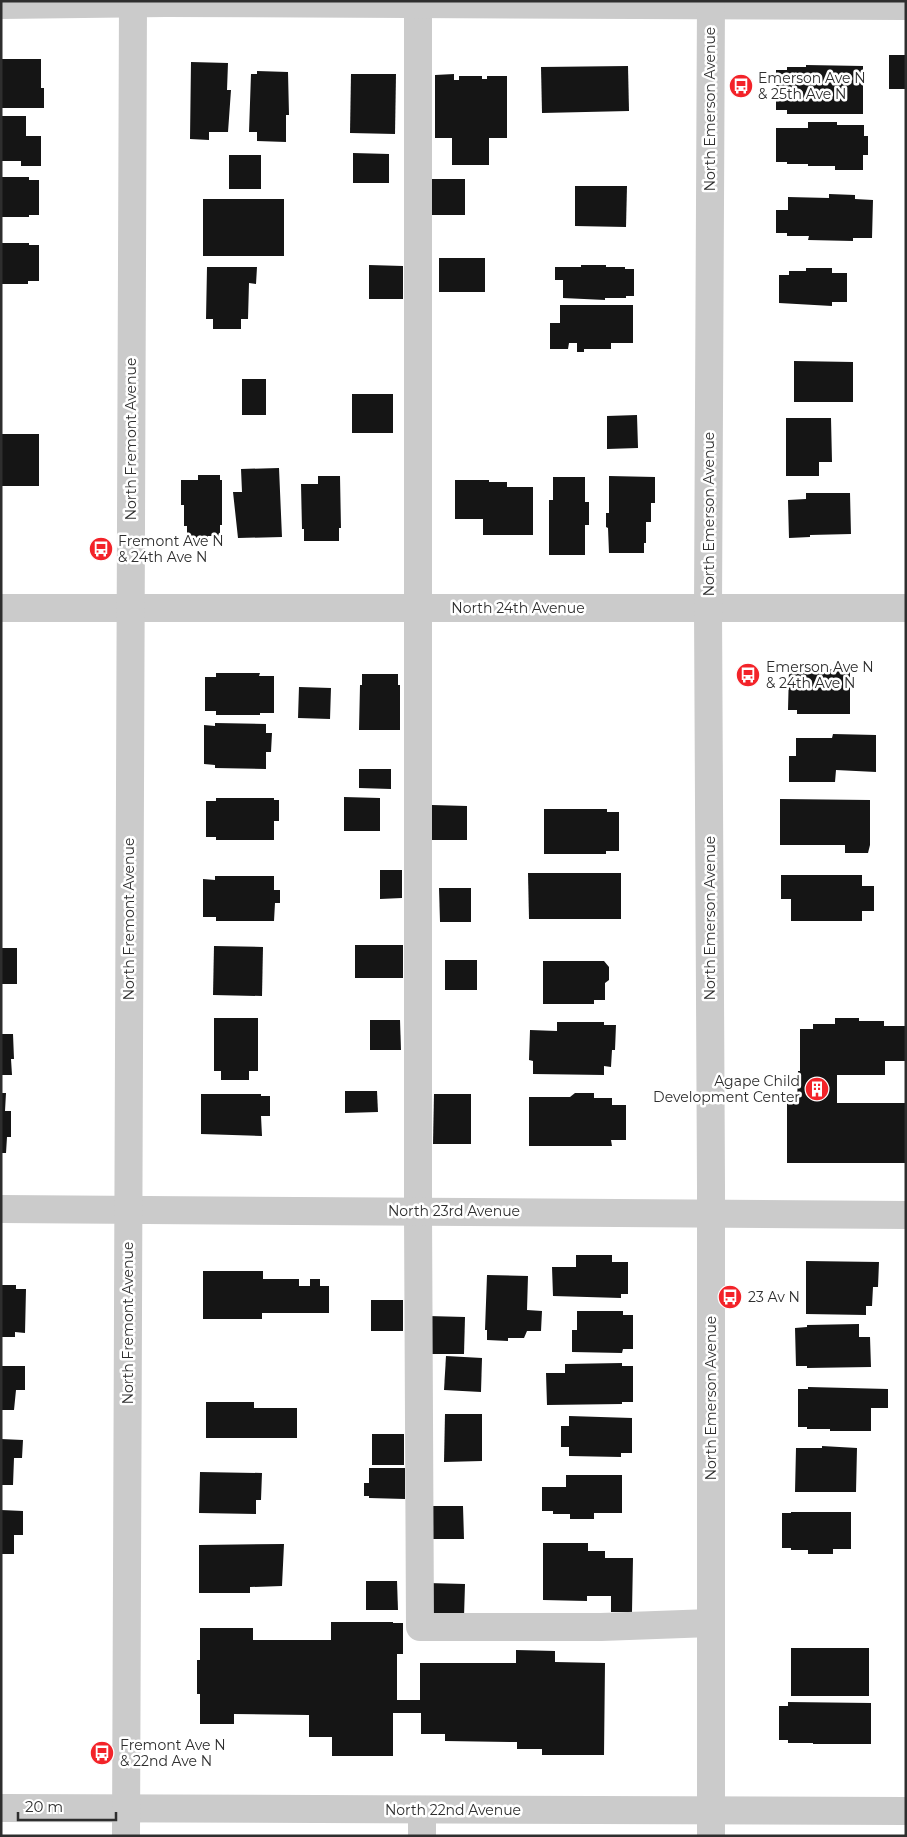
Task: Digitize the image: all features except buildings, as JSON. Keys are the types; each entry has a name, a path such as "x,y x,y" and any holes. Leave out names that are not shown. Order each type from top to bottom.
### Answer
{"street":[{"path":"1,4 133,2 711,3 906,6"},
{"name":"North Fremont Avenue","path":"126,1836 133,2"},
{"path":"418,3 417,608 420,1627 601,1627 711,1623"},
{"name":"North Emerson Avenue","path":"710,1823 711,1213 708,608 711,3"},
{"name":"North 24th Avenue","path":"1,608 906,608"},
{"name":"North 23rd Avenue","path":"1,1209 906,1215"},
{"name":"North 22nd Avenue","path":"1,1808 126,1809 422,1823 710,1823 906,1811"}],"place":[{"name":"Emerson Ave N & 25th Ave N","path":"741,86"},
{"name":"Fremont Ave N & 24th Ave N","path":"101,549"},
{"name":"Emerson Ave N & 24th Ave N","path":"748,675"},
{"name":"Agape Child Development Center","path":"817,1089"},
{"name":"23 Av N","path":"730,1297"},
{"name":"Fremont Ave N & 22nd Ave N","path":"102,1753"}]}
